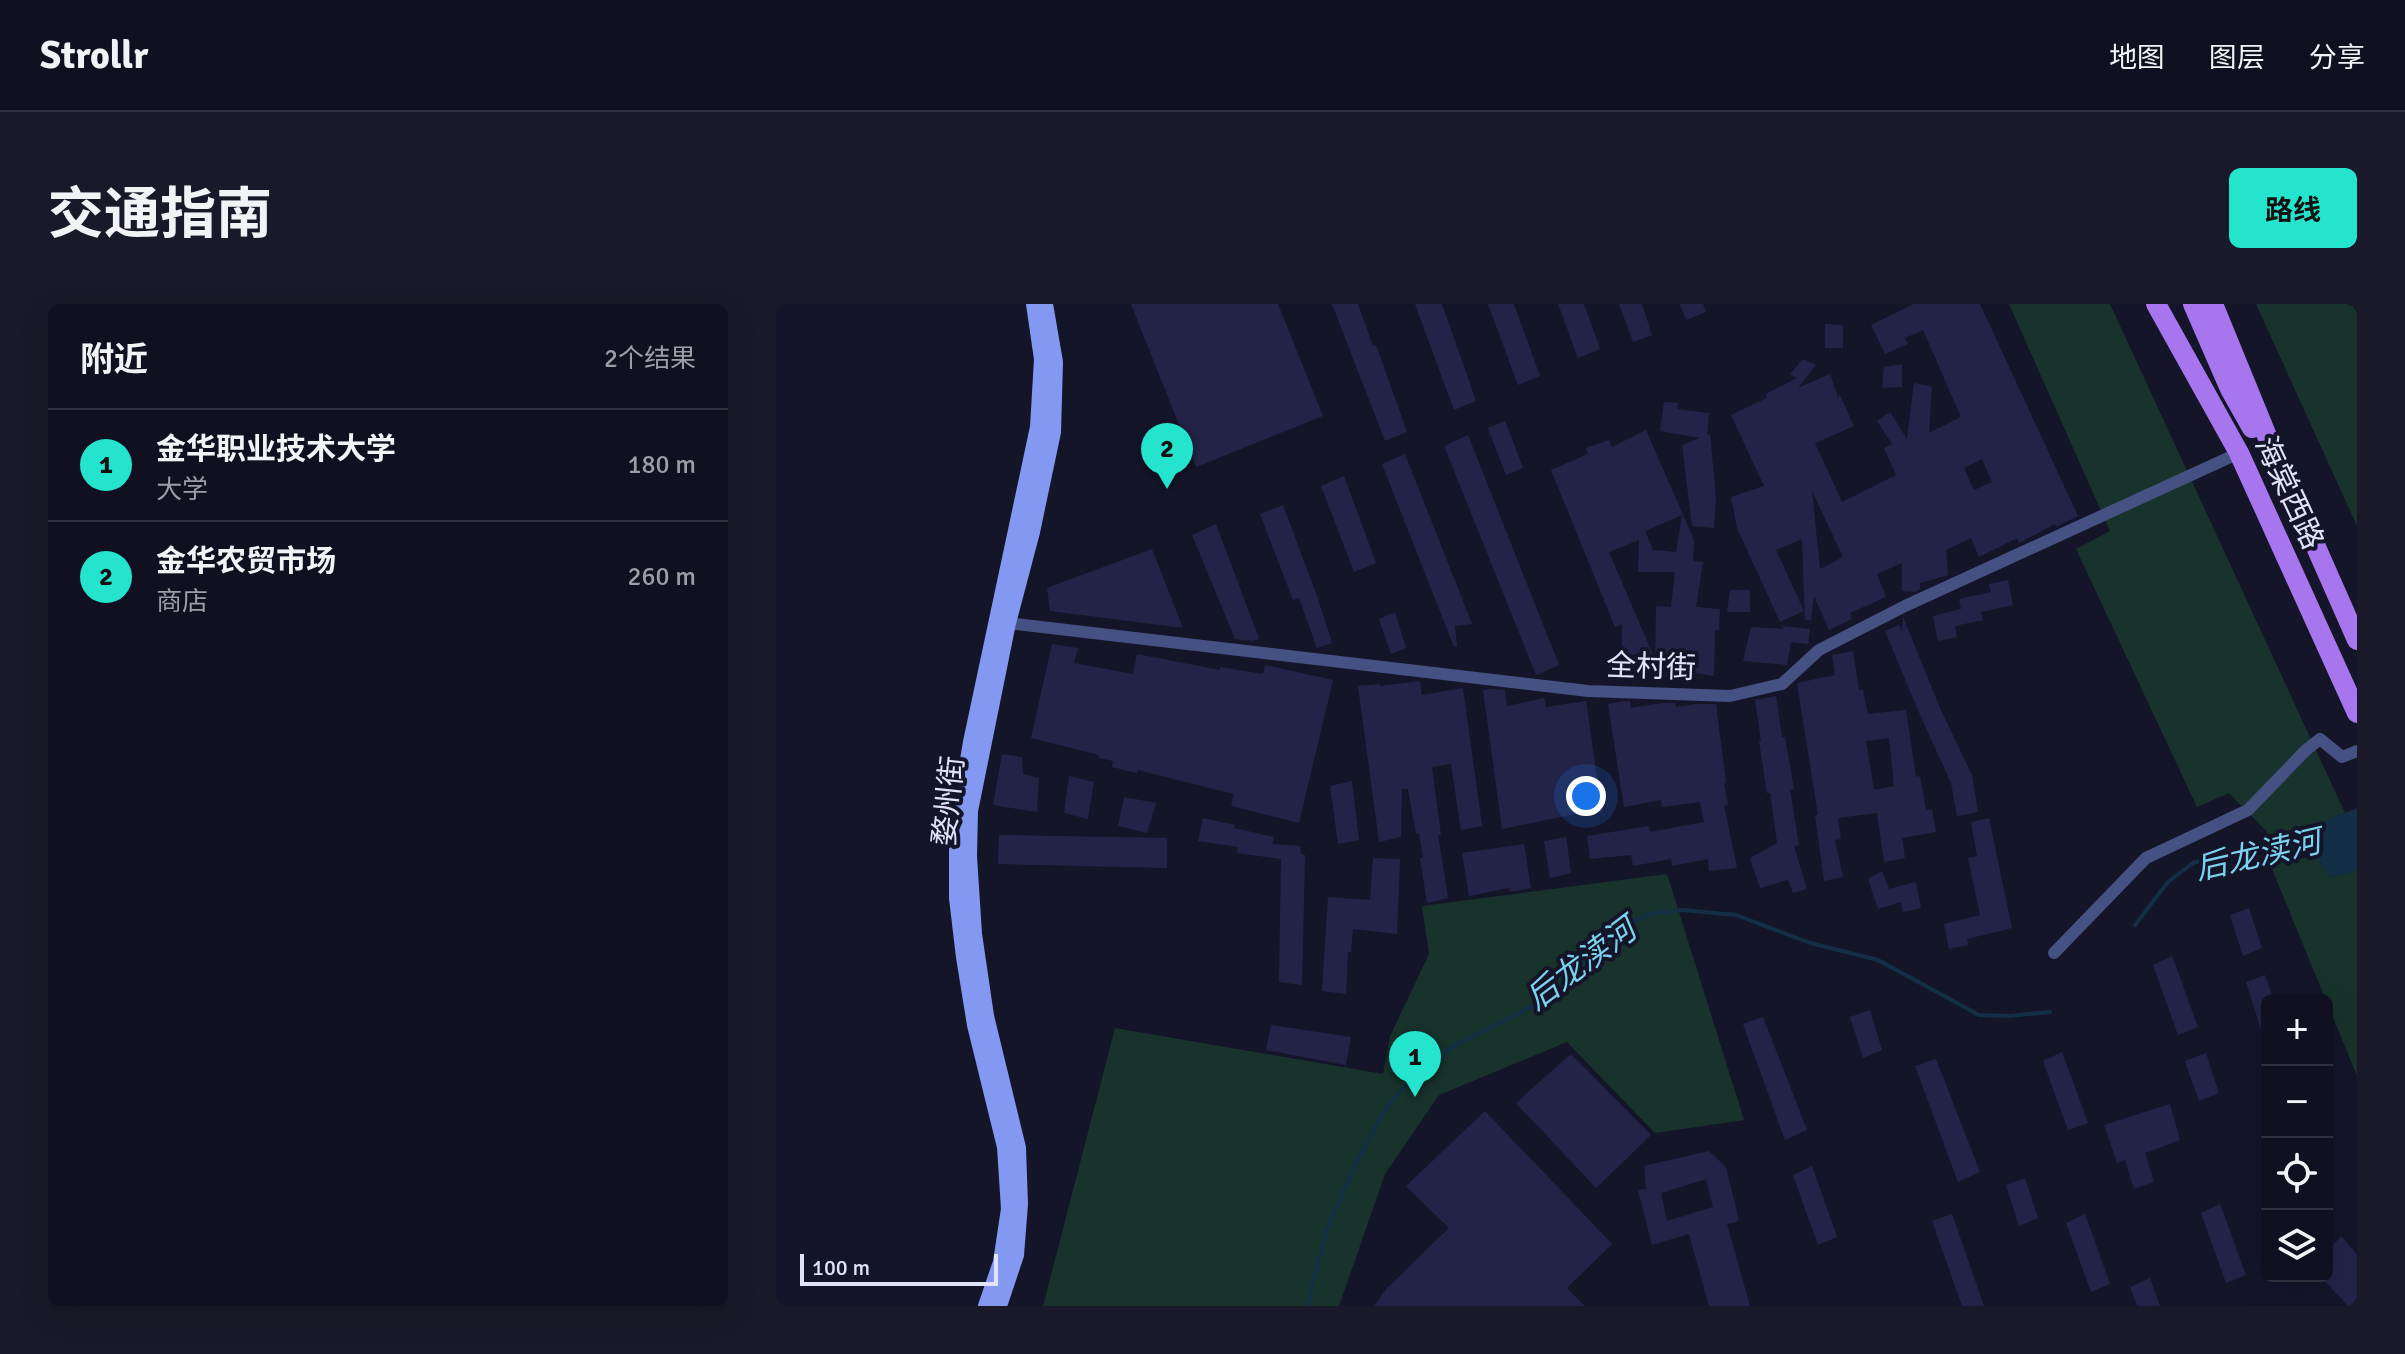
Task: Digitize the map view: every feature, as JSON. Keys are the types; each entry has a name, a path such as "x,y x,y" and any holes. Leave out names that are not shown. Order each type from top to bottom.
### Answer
{"main road":[{"name":"婺州街","path":"986,1306 1001,1262 1009,1209 1005,1147 975,1025 964,957 957,898 957,826 971,742 1038,427 1042,359 1034,304"},
{"name":"婺州街","path":"999,1306 1016,1255 1020,1204 1018,1148 986,1016 974,934 969,856 970,811 1008,623 1031,538 1053,432 1055,362 1045,304"},
{"name":"海棠西路","path":"2156,304 2239,453 2357,713"},
{"path":"2172,304 2220,419"},
{"path":"2193,304 2230,389 2313,540"},
{"name":"海棠西路","path":"2213,304 2357,640"}],"street":[{"name":"全村街","path":"1008,623 1588,691 1730,696 1782,684 1819,650 1905,606 2239,453"},
{"path":"2054,953 2146,858 2248,810 2320,739 2342,757 2357,751"}],"green space":[{"path":"2009,304 2110,304 2345,813 2312,827 2269,834 2229,793 2197,807 2076,549 2110,531"},
{"path":"2256,304 2357,304 2357,526"},
{"path":"2316,856 2330,877 2348,874 2357,868 2357,1076 2333,1018 2333,994 2323,994 2270,864"},
{"path":"1667,874 1744,1120 1655,1133 1567,1042 1439,1095 1385,1174 1339,1306 1043,1306 1115,1028 1383,1074 1390,1036 1429,954 1422,906"}],"water":[{"path":"2357,808 2357,868 2349,874 2330,877 2316,856 2312,827"}],"building":[{"path":"1131,304 1278,304 1323,416 1196,467"},
{"path":"1332,304 1358,304 1407,432 1385,441"},
{"path":"1415,304 1442,304 1476,401 1454,410"},
{"path":"1488,304 1514,304 1540,376 1518,385"},
{"path":"1558,304 1584,304 1600,349 1578,358"},
{"path":"1619,304 1642,304 1652,335 1633,342"},
{"path":"1680,304 1703,304 1706,312 1686,320"},
{"path":"1914,304 1980,304 2078,516 2019,543 2017,538 1979,557 1971,538 1946,550 1948,575 1920,583 1920,589 1915,592 1902,591 1902,563 1877,574 1886,597 1850,613 1852,619 1829,630 1814,596 1811,620 1805,620 1802,539 1776,550 1804,611 1780,622 1737,528 1731,497 1764,486 1731,415 1767,398 1766,394 1797,378 1790,374 1803,359 1816,365 1798,388 1830,374 1854,426 1815,443 1842,502 1896,475 1884,448 1892,444 1877,421 1890,412 1907,439 1914,383 1932,387 1929,433 1961,417 1923,330 1905,338 1908,344 1885,354 1871,325","holes":["1982,459 1992,482 1974,490 1964,468","1812,491 1843,557 1820,569"]},
{"path":"1825,324 1843,325 1843,348 1825,348"},
{"path":"1902,364 1902,387 1882,388 1884,367"},
{"path":"1664,402 1678,403 1677,409 1709,413 1707,435 1710,434 1716,498 1714,528 1692,526 1682,445 1700,438 1660,431"},
{"path":"1505,421 1523,468 1506,475 1488,428"},
{"path":"1646,430 1694,540 1693,561 1703,562 1696,607 1720,609 1719,630 1715,630 1714,676 1676,670 1675,678 1655,675 1656,606 1671,607 1675,572 1638,572 1639,540 1609,552 1653,655 1622,655 1622,624 1615,627 1551,470 1588,454 1586,448 1609,440 1612,447","holes":["1682,515 1676,552 1653,550 1645,531"]},
{"path":"1468,435 1559,665 1536,675 1444,446"},
{"path":"1405,454 1472,624 1455,626 1457,646 1454,647 1382,464"},
{"path":"1344,476 1376,563 1354,572 1321,486"},
{"path":"1283,505 1332,643 1317,648 1299,598 1293,600 1260,514"},
{"path":"1216,524 1259,639 1235,639 1192,535"},
{"path":"1152,549 1183,628 1050,611 1047,588"},
{"path":"2008,580 2013,605 1981,612 1983,620 1955,626 1957,637 1938,641 1933,616 1961,609 1959,599 1991,592 1989,584"},
{"path":"1730,590 1750,590 1750,612 1727,612"},
{"path":"1395,612 1406,648 1391,654 1379,619"},
{"path":"1903,617 1940,708 1972,775 1978,812 1957,816 1951,783 1885,631 1899,625 1902,632"},
{"path":"1782,626 1810,629 1808,644 1791,642 1787,665 1743,661 1751,627 1784,629"},
{"path":"1052,644 1078,648 1074,663 1133,674 1137,654 1220,670 1220,667 1263,674 1265,665 1333,680 1299,823 1231,806 1234,794 1138,770 1137,773 1112,767 1113,761 1099,758 1099,755 1031,738"},
{"path":"1853,651 1859,690 1863,690 1868,714 1906,710 1916,777 1920,776 1926,810 1932,809 1936,832 1902,838 1905,858 1884,862 1877,813 1838,818 1841,839 1835,840 1843,877 1824,881 1815,815 1818,815 1797,683 1835,675 1832,655","holes":["1889,738 1894,786 1874,790 1866,741"]},
{"path":"1420,681 1422,695 1463,688 1482,826 1461,830 1451,764 1432,767 1448,898 1427,903 1419,833 1416,834 1408,789 1402,789 1401,837 1379,842 1358,686"},
{"path":"1483,690 1505,690 1507,706 1544,698 1546,707 1586,701 1602,812 1581,816 1580,813 1502,829"},
{"path":"1776,696 1794,789 1790,790 1799,845 1794,846 1807,889 1793,893 1788,880 1760,888 1750,858 1777,843 1755,700"},
{"path":"1630,701 1631,708 1662,703 1675,703 1676,707 1716,704 1728,805 1724,806 1737,868 1709,871 1708,859 1672,866 1671,859 1633,866 1631,855 1590,859 1587,836 1649,826 1650,832 1704,822 1700,802 1662,807 1661,800 1624,807 1608,704"},
{"path":"1002,754 1022,757 1023,774 1039,778 1037,812 993,805"},
{"path":"1069,776 1094,782 1088,819 1064,813"},
{"path":"1352,781 1359,840 1338,844 1330,786"},
{"path":"1124,797 1156,803 1147,833 1118,826"},
{"path":"1203,818 1274,837 1272,844 1300,846 1301,854 1305,855 1302,985 1279,982 1281,859 1237,853 1238,847 1198,841"},
{"path":"1989,818 2012,928 1967,939 1968,945 1949,949 1944,924 1980,915 1968,858 1977,856 1971,822"},
{"path":"999,835 1167,838 1167,868 998,864"},
{"path":"1566,837 1571,873 1550,878 1544,841"},
{"path":"1524,844 1531,888 1510,892 1509,888 1469,896 1462,853"},
{"path":"1373,858 1400,859 1397,934 1353,929 1351,952 1348,952 1346,994 1322,991 1328,897 1370,900"},
{"path":"1882,871 1889,889 1916,882 1921,908 1903,912 1901,902 1878,909 1868,879"},
{"path":"2249,908 2262,948 2243,956 2230,915"},
{"path":"2172,956 2198,1027 2178,1035 2153,965"},
{"path":"2265,975 2272,994 2261,994 2261,1030 2246,982"},
{"path":"1870,1010 1882,1050 1863,1058 1850,1017"},
{"path":"1763,1017 1807,1130 1785,1140 1743,1024"},
{"path":"1271,1025 1351,1037 1346,1065 1266,1050"},
{"path":"2062,1052 2088,1123 2068,1130 2043,1061"},
{"path":"2206,1053 2219,1093 2199,1101 2185,1061"},
{"path":"1571,1054 1651,1135 1596,1188 1516,1103"},
{"path":"1936,1059 1980,1172 1958,1182 1915,1066"},
{"path":"2170,1104 2180,1140 2145,1153 2154,1182 2134,1189 2125,1160 2117,1163 2104,1125"},
{"path":"1485,1111 1612,1244 1567,1288 1585,1306 1374,1306 1387,1288 1449,1228 1406,1186"},
{"path":"1709,1151 1726,1167 1739,1221 1727,1224 1750,1306 1709,1306 1689,1234 1652,1245 1638,1190 1646,1189 1644,1166","holes":["1706,1179 1713,1207 1667,1221 1661,1193"]},
{"path":"1812,1166 1837,1237 1818,1245 1793,1175"},
{"path":"2025,1178 2038,1218 2019,1226 2006,1185"},
{"path":"2220,1204 2246,1275 2226,1283 2201,1213"},
{"path":"1952,1214 1984,1306 1962,1306 1932,1221"},
{"path":"2085,1214 2110,1284 2091,1292 2066,1223"},
{"path":"2341,1236 2357,1254 2357,1306 2348,1306 2326,1282 2333,1282 2333,1245"},
{"path":"2150,1278 2160,1306 2137,1306 2130,1287"}],"waterway":[{"name":"后龙渎河","path":"2135,925 2168,882 2193,863 2227,853 2316,843"},
{"name":"后龙渎河","path":"1307,1306 1327,1229 1357,1161 1384,1112 1413,1075 1456,1045 1554,992 1625,926 1649,914 1683,910 1736,915 1810,943 1878,960 1979,1015 2050,1012"}],"place":[{"name":"金华农贸市场","path":"1167,489"},
{"name":"金华职业技术大学","path":"1415,1097"}]}
